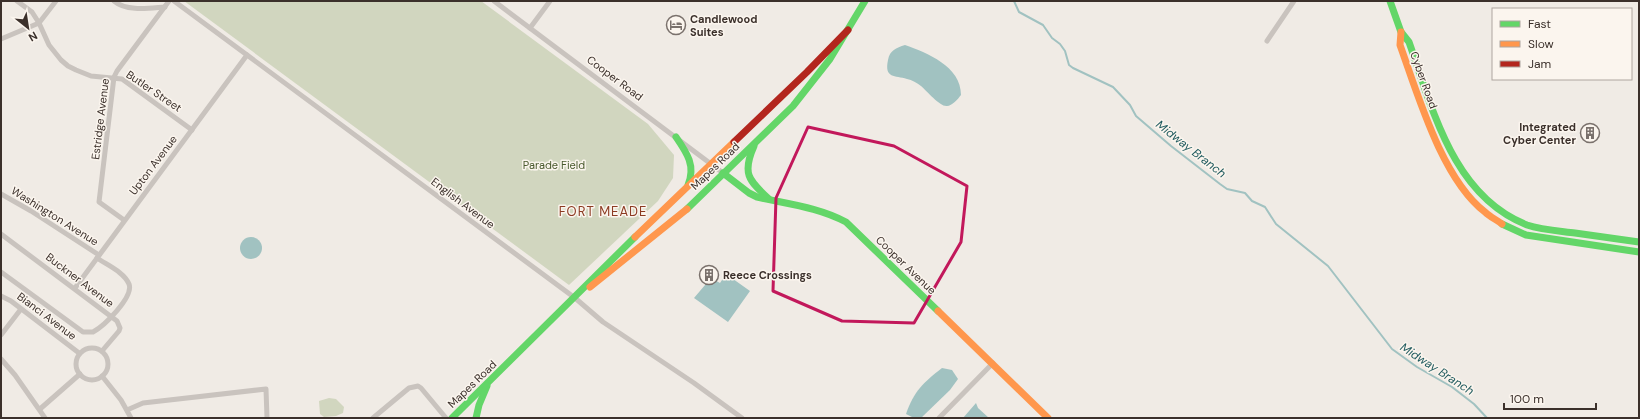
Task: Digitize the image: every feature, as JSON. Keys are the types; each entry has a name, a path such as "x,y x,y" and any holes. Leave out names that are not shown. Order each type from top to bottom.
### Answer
{"street":[{"name":"Butler Street","path":"17,1 32,12 49,45 68,66 91,76 109,78 114,77 122,79 192,130"},
{"path":"1,39 39,23 56,1"},
{"path":"114,1 132,8 165,7"},
{"name":"Estridge Avenue","path":"124,220 99,202 114,77 169,1"},
{"name":"English Avenue","path":"174,1 575,298 603,322 694,383 742,418"},
{"name":"Cooper Road","path":"494,1 723,173"},
{"path":"530,28 550,1"},
{"name":"Mapes Road","path":"575,298 668,224 756,142 792,106 830,59 865,1"},
{"path":"1267,41 1294,1"},
{"path":"1390,1 1401,32"},
{"name":"Mapes Road","path":"452,418 575,298 602,269 807,72 848,30"},
{"name":"Cyber Road","path":"1401,32 1409,42 1445,139 1473,186 1485,200 1504,214 1528,225 1639,242"},
{"name":"Cyber Road","path":"1401,32 1400,45 1432,132 1454,175 1465,192 1477,206 1499,223 1526,235 1639,252"},
{"name":"Upton Avenue","path":"75,288 247,55"},
{"path":"676,137 688,153 692,163 690,181 686,188"},
{"path":"756,142 747,164 747,174 750,182 771,200"},
{"name":"Cooper Avenue","path":"723,173 749,193 771,200 819,209 833,214 846,222 1048,418"},
{"name":"Washington Avenue","path":"1,194 31,211 98,257 122,275 129,283 130,288 128,295 112,317 93,332 83,332 1,272"},
{"name":"Buckner Avenue","path":"1,234 75,288 119,324 119,331 102,351"},
{"name":"Bianci Avenue","path":"1,296 21,309 79,353"},
{"path":"1,336 21,309"},
{"name":"Bianci Avenue","path":"80,374 76,365 76,359 79,353 90,347 97,348 102,351"},
{"path":"40,409 80,374 87,379 94,380 102,376 108,368 108,362 102,351"},
{"path":"1,359 16,374 46,418"},
{"path":"939,418 993,363"},
{"path":"102,376 127,410 131,418"},
{"path":"476,418 479,405 488,383"},
{"path":"373,418 409,388 418,386 422,388 446,418"},
{"path":"127,410 143,403 266,389 267,418"}],"highlighted area":[{"path":"808,127 894,146 967,186 961,242 914,323 842,321 773,291 776,198"}],"green space":[{"name":"Parade Field","path":"184,1 481,1 648,124 674,155 673,178 658,201 569,285"},
{"path":"329,398 336,399 344,407 343,413 336,416 324,417 320,414 319,401"}],"water":[{"path":"905,45 923,52 941,62 949,69 955,76 961,95 955,102 949,106 944,106 916,83 909,79 889,73 887,66 890,54 896,48"},
{"path":"251,237 259,240 262,248 259,256 251,259 243,256 240,248 243,240"},
{"path":"726,274 750,291 728,322 694,298 711,278 720,283"},
{"path":"942,368 952,370 958,379 950,390 921,418 914,418 906,414 916,393 929,378"},
{"path":"976,403 978,408 989,418 963,418"}],"waterway":[{"name":"Midway Branch","path":"1014,1 1019,12 1043,25 1052,38 1060,44 1065,51 1069,65 1113,87 1130,105 1136,116 1171,146 1227,189 1245,193 1252,201 1265,207 1276,224 1328,266 1392,349 1417,367 1452,387 1474,404 1487,418"}],"traffic: fast":[{"path":"687,209 793,106 830,59 865,1"},
{"path":"1390,1 1401,32 1409,42 1437,122 1449,148 1463,172 1481,194 1502,212 1533,227 1639,242"},
{"path":"676,137 687,154 691,166 688,185"},
{"path":"754,146 748,163 749,176 756,186 769,199"},
{"path":"723,173 749,193 757,197 813,209 846,222 938,311"},
{"path":"1502,224 1526,235 1639,252"},
{"path":"452,418 635,237"},
{"path":"476,418 479,405 487,386"}],"traffic: slow":[{"path":"1401,32 1400,45 1423,111 1444,158 1456,179 1470,197 1487,214 1502,224"},
{"path":"635,237 734,142"},
{"path":"590,287 687,209"},
{"path":"938,311 1048,418"}],"traffic: jam":[{"path":"734,142 807,72 848,30"}],"place":[{"name":"Candlewood Suites","path":"676,25"},
{"name":"Integrated Cyber Center","path":"1590,133"},
{"name":"Reece Crossings","path":"709,275"}],"district":[{"name":"FORT MEADE","path":"603,211"}]}
